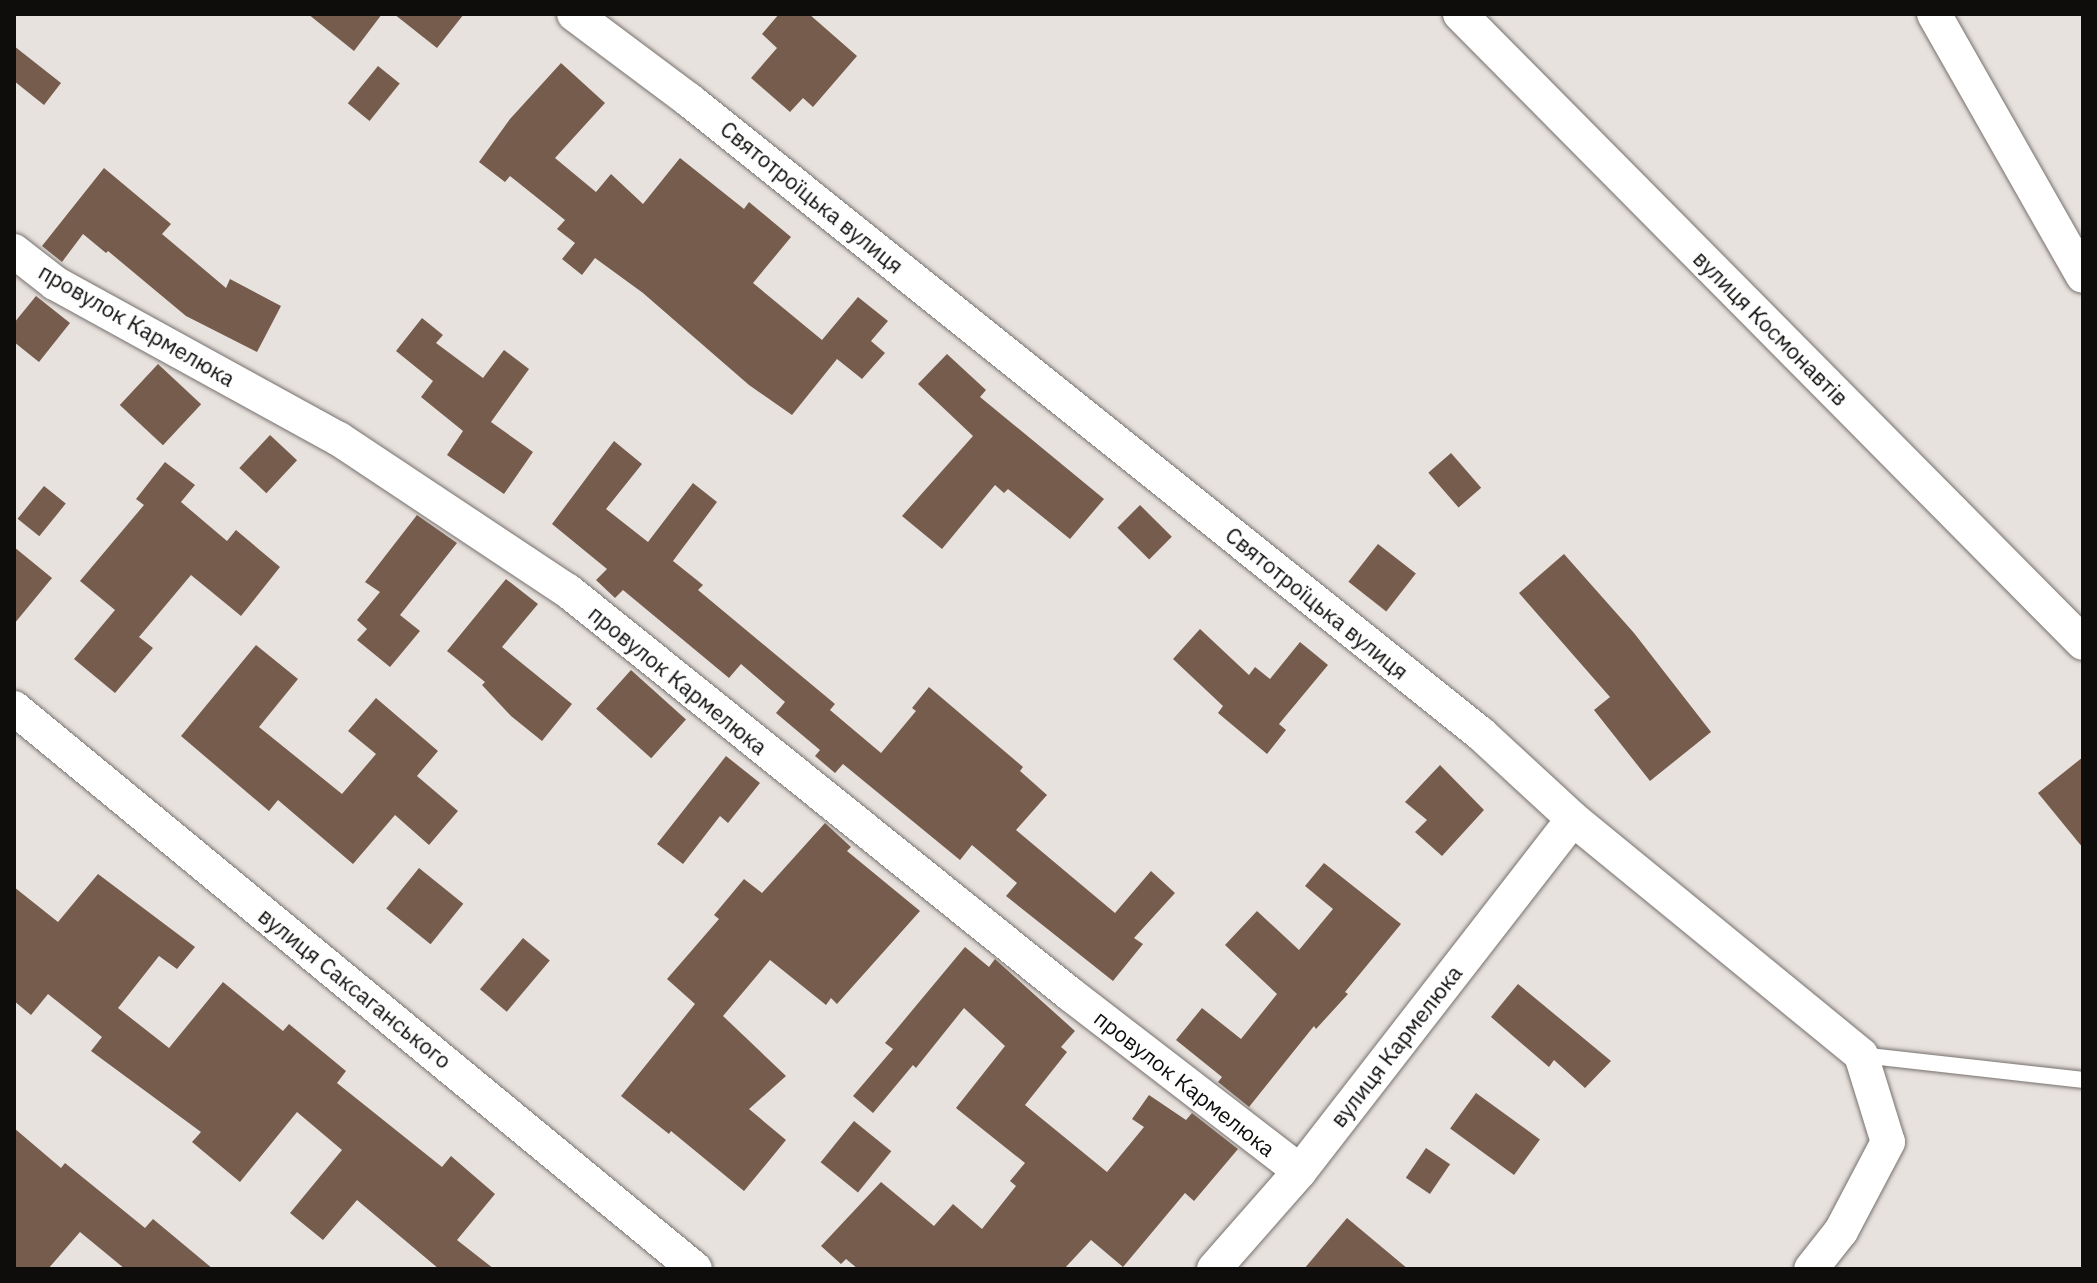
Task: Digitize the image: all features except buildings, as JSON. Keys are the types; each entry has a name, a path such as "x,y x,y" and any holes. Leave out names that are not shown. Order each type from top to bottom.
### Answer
{"street":[{"name":"Святотроїцька вулиця","path":"574,14 702,109 1481,734 1573,819 1861,1055"},
{"name":"вулиця Космонавтів","path":"1460,14 2083,643"},
{"path":"1934,14 2083,276"},
{"name":"провулок Кармелюка","path":"14,251 55,283 339,439 568,591 1070,994 1300,1171"},
{"name":"вулиця Саксаганського","path":"14,708 695,1269"},
{"name":"вулиця Кармелюка","path":"1214,1269 1300,1171 1573,819"},
{"path":"1811,1269 1841,1231 1888,1142 1861,1055"}],"lane":[{"path":"1861,1055 2083,1080"}]}
